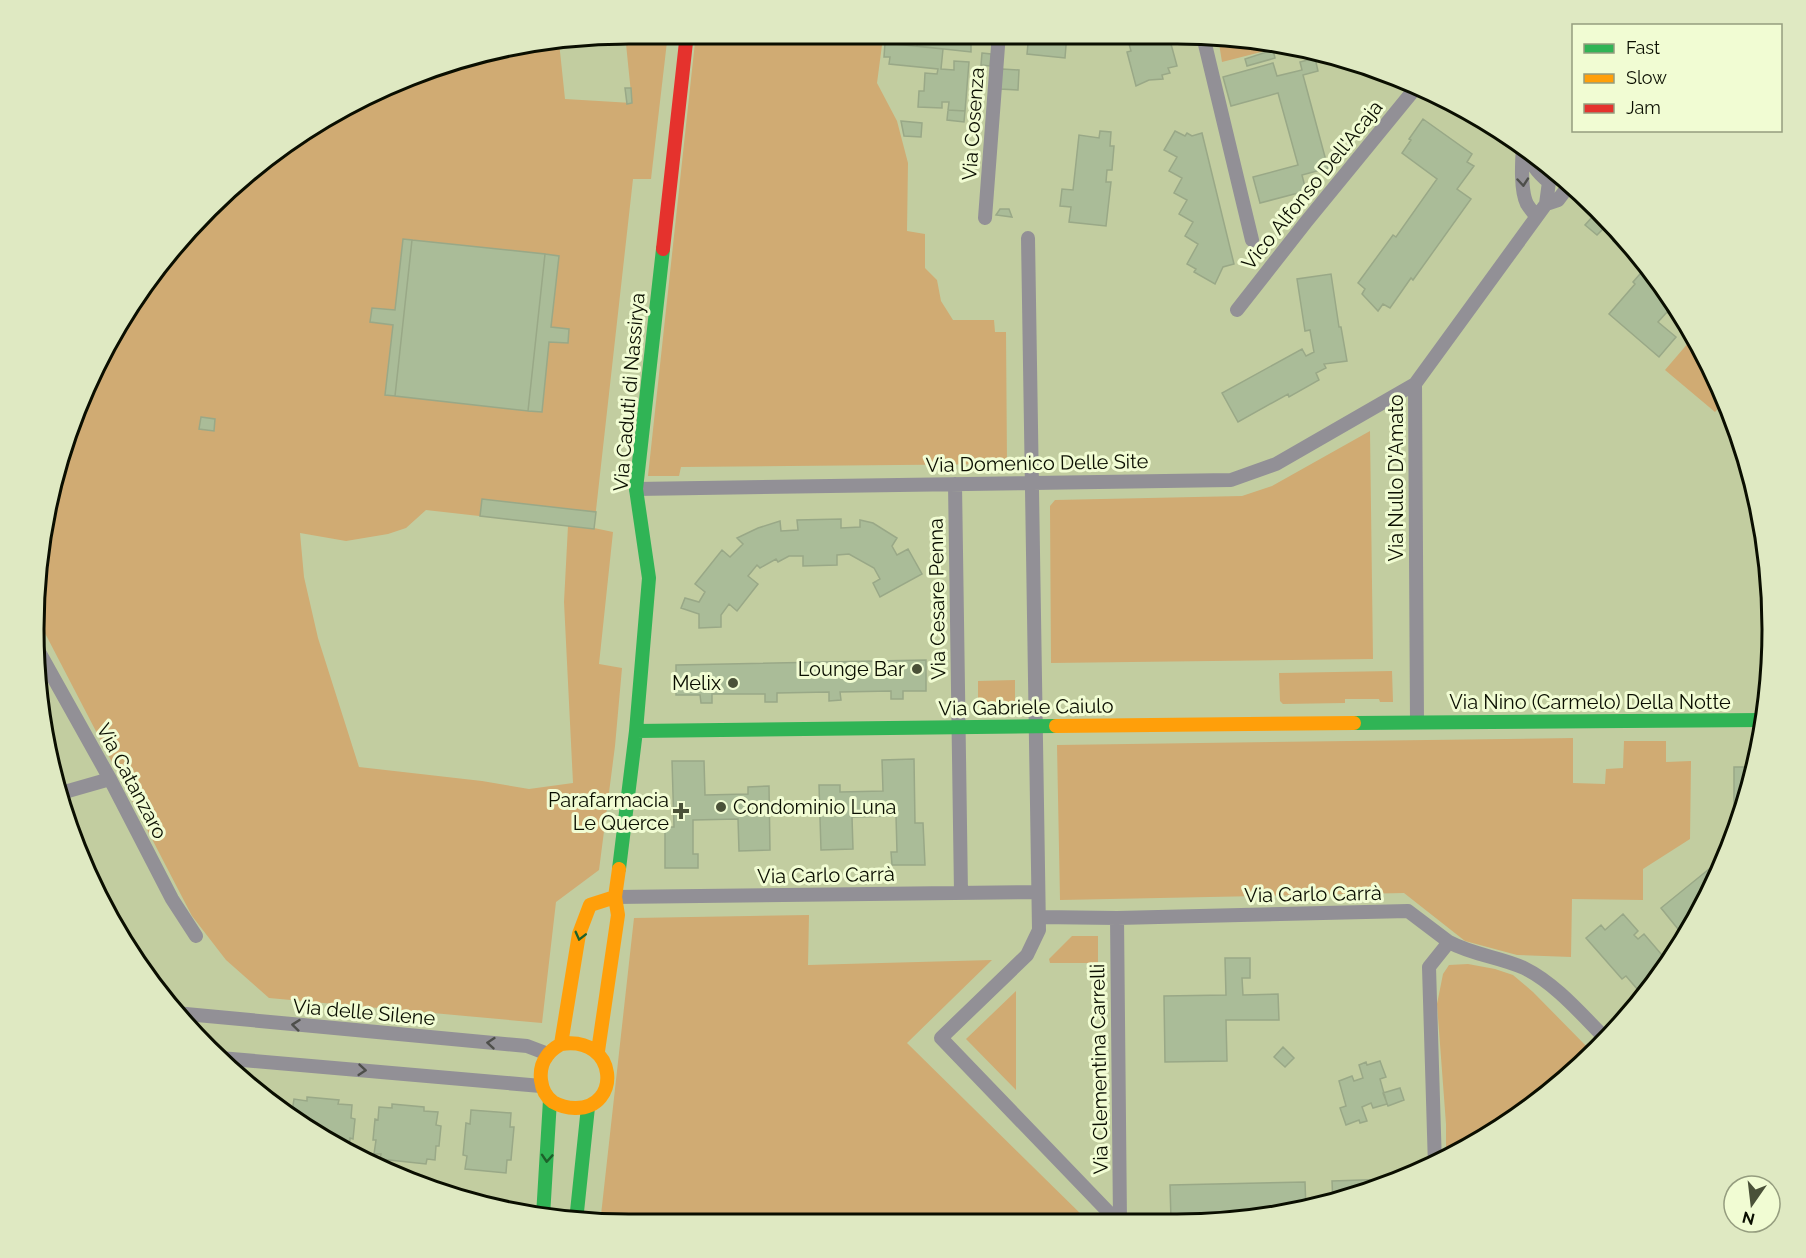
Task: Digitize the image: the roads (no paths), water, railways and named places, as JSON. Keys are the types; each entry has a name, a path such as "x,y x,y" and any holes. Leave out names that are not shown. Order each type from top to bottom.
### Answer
{"street":[{"name":"Via Caduti di Nassirya","path":"577,1212 588,1107 604,1092 608,1071 598,1052 618,915 615,897 636,731 649,578 636,489 686,44"},
{"name":"Via Cosenza","path":"985,218 998,44"},
{"path":"1205,45 1252,240"},
{"name":"Vico Alfonso Dell'Acaja","path":"1238,310 1306,222 1412,93"},
{"path":"1522,156 1524,195 1527,204 1536,216"},
{"path":"1531,162 1539,174 1547,176"},
{"path":"1546,204 1552,180"},
{"name":"Via Nullo D'Amato","path":"1417,722 1415,384 1536,216 1546,204 1558,200 1565,191"},
{"path":"1028,238 1039,930 1027,955 941,1038 1112,1214"},
{"name":"Via Domenico Delle Site","path":"636,489 1231,480 1276,464 1415,384"},
{"name":"Via Cesare Penna","path":"955,484 961,893"},
{"name":"Via Catanzaro","path":"45,662 110,779 172,899 196,936"},
{"name":"Via Nino (Carmelo) Della Notte","path":"1417,722 1755,720"},
{"name":"Via Gabriele Caiulo","path":"636,731 1417,722"},
{"path":"66,791 110,779"},
{"name":"Via Carlo Carrà","path":"615,897 1038,892"},
{"path":"561,1044 579,934 590,905 615,897"},
{"name":"Via Carlo Carrà","path":"1039,917 1117,918 1408,911 1449,942"},
{"name":"Via Clementina Carrelli","path":"1117,918 1119,1214"},
{"path":"1435,1155 1429,967 1449,942 1464,950 1526,969 1561,994 1600,1034"},
{"name":"Via delle Silene","path":"188,1014 527,1046 548,1054"},
{"path":"588,1107 568,1109 550,1100 541,1086 540,1069 548,1054 561,1044 574,1041 587,1044 598,1052"},
{"path":"232,1059 541,1086"},
{"path":"544,1208 550,1100"}],"place":[{"name":"Lounge Bar","path":"917,669"},
{"name":"Melix","path":"733,683"},
{"name":"Condominio Luna","path":"721,807"},
{"name":"Parafarmacia Le Querce","path":"681,811"}]}
